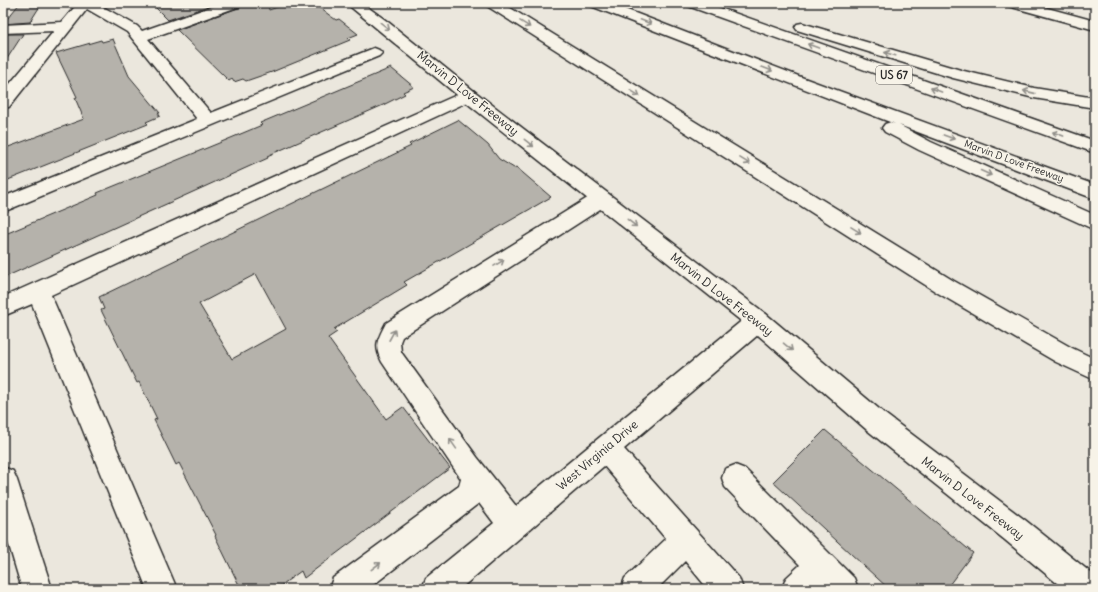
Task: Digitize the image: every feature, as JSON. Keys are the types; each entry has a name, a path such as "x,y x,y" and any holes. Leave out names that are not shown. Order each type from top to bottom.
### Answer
{"main road":[{"path":"3,103 86,3 132,29 208,121"},
{"path":"139,38 235,3"},
{"name":"Marvin D Love Freeway","path":"353,3 384,24 468,95 758,321 876,422 1015,530 1087,589"},
{"path":"492,3 946,287 1064,355 1095,370"},
{"name":"Marvin D Love Freeway","path":"596,3 795,80 1095,192"},
{"name":"US 67","path":"693,3 1095,147"},
{"path":"725,3 959,75 1034,93 1095,103"},
{"path":"1013,3 1095,26"},
{"path":"3,29 66,26"},
{"path":"3,205 374,53"},
{"path":"795,80 925,146 1095,223"},
{"path":"3,307 468,95"},
{"path":"513,525 476,476 390,355 388,342 394,330 601,199"},
{"path":"38,291 162,589"},
{"name":"West Virginia Drive","path":"437,589 758,321"},
{"path":"606,448 728,589"},
{"path":"344,589 469,495 476,476"},
{"path":"735,478 843,589"},
{"path":"3,480 37,589"},
{"path":"636,589 685,540"},
{"path":"798,589 821,566"}],"building":[{"path":"20,3 42,3 30,22 3,24"},
{"path":"151,3 217,3 168,20"},
{"path":"243,3 268,3 269,10 289,3 313,3 336,20 339,19 358,34 348,38 350,40 272,72 246,81 243,79 234,82 232,79 229,81 177,30 241,7"},
{"path":"3,34 23,34 3,65"},
{"path":"113,39 129,76 160,113 158,113 160,116 146,122 148,124 3,182 3,149 84,119 75,98 77,97 56,53 101,40 102,42"},
{"path":"391,68 414,87 403,92 405,94 381,106 267,156 268,158 3,278 3,235 98,195 97,193 262,125 260,123"},
{"path":"458,120 488,145 499,159 514,168 516,167 551,197 404,282 407,285 334,329 337,332 328,338 386,419 403,407 450,468 304,578 301,571 276,589 241,589 215,536 216,535 179,463 176,465 154,420 157,419 139,382 137,383 101,310 104,309 99,297 411,146 409,144","holes":["256,274 286,329 232,359 199,304"]},
{"path":"825,430 973,553 946,589 889,589 773,482"}]}
